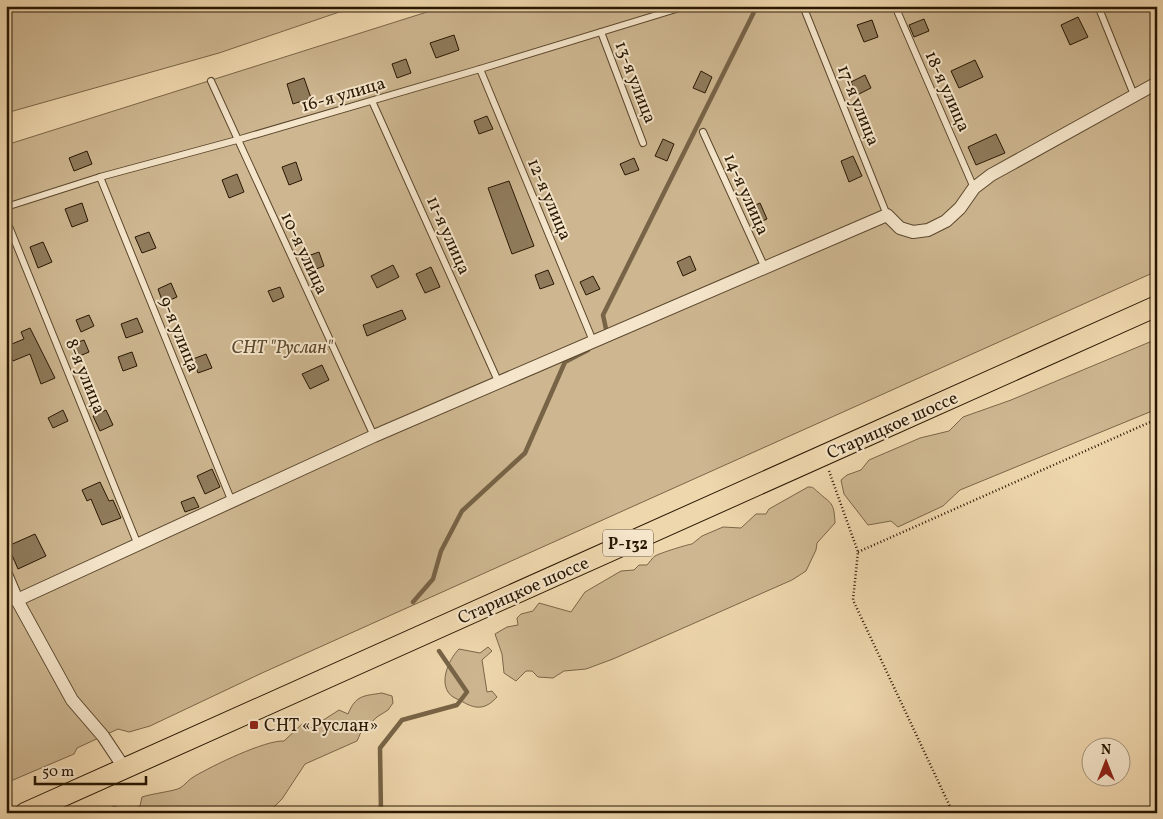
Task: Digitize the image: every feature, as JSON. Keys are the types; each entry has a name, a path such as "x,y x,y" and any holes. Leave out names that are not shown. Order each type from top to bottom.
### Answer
{"main road":[{"name":"Старицкое шоссе","path":"25,813 1157,306"}],"street":[{"path":"12,602 498,381 887,215 900,228 913,232 928,230 946,221 960,208 974,188 991,175 1157,83"},
{"path":"6,574 12,602 72,700 103,736 125,769"}],"lane":[{"name":"16-я улица","path":"6,207 100,177 237,140 480,70 686,6"},
{"name":"17-я улица","path":"803,6 887,215"},
{"name":"18-я улица","path":"895,6 974,188"},
{"path":"1098,6 1134,95"},
{"name":"13-я улица","path":"601,32 643,143"},
{"name":"12-я улица","path":"480,70 593,341"},
{"name":"10-я улица","path":"211,81 374,436"},
{"name":"11-я улица","path":"372,101 498,381"},
{"name":"14-я улица","path":"703,132 765,268"},
{"name":"9-я улица","path":"100,177 232,502"},
{"name":"8-я улица","path":"6,218 138,545"}],"path":[{"path":"858,552 1157,419"},
{"path":"824,455 858,552 853,600 952,813"}],"green space":[{"path":"6,6 357,6 219,53 6,113"},
{"name":"СНТ \"Руслан\"","path":"446,6 1157,6 1157,271 262,673 150,726 129,732 118,729 77,748 74,754 6,783 6,145"},
{"path":"1157,339 1157,409 960,490 943,506 898,527 891,521 868,525 844,494 841,480 847,475 861,470 869,460 920,438 949,431 963,417 1011,400"},
{"path":"808,487 813,488 829,501 833,507 835,523 817,543 816,550 806,571 792,580 613,659 586,669 564,671 553,678 538,677 532,671 526,671 516,681 504,673 502,654 495,634 507,627 518,625 517,618 521,614 533,611 539,603 571,612 585,592 621,571 634,570 639,565 647,565 655,556 692,544 702,536 723,527 741,528 756,514 766,514 769,509"},
{"path":"488,647 492,651 482,660 487,692 492,691 497,697 485,706 468,705 454,698 448,692 445,680 448,666 459,649 480,653"},
{"path":"382,693 392,696 393,703 388,710 377,717 361,732 357,741 305,764 282,799 268,813 220,813 195,807 192,813 99,813 114,806 129,811 140,806 142,797 180,788 193,777 226,760 264,745 284,741 302,724 311,728 339,710 348,714 354,703 361,697"}],"building":[{"path":"1078,17 1088,37 1070,45 1061,25"},
{"path":"924,19 929,31 914,37 909,25"},
{"path":"872,20 878,37 864,42 857,25"},
{"path":"454,35 459,50 436,58 430,43"},
{"path":"406,59 411,73 397,78 392,64"},
{"path":"975,60 983,77 959,88 951,71"},
{"path":"701,71 712,77 705,93 693,88"},
{"path":"865,75 871,88 857,95 851,82"},
{"path":"304,78 311,98 293,104 287,84"},
{"path":"487,116 493,129 479,134 474,121"},
{"path":"996,134 1005,153 976,165 968,147"},
{"path":"663,139 674,144 667,161 655,156"},
{"path":"87,151 92,164 74,171 69,158"},
{"path":"853,156 862,176 849,182 841,161"},
{"path":"634,158 639,170 625,175 620,164"},
{"path":"296,162 302,180 289,185 282,167"},
{"path":"237,174 244,192 229,198 222,180"},
{"path":"509,181 534,246 512,254 488,188"},
{"path":"82,203 88,221 72,227 65,209"},
{"path":"760,203 767,219 753,225 747,209"},
{"path":"149,232 156,248 142,253 135,237"},
{"path":"43,242 52,262 38,268 30,247"},
{"path":"319,252 324,266 311,271 305,257"},
{"path":"690,256 696,270 683,276 677,262"},
{"path":"393,265 399,277 377,288 371,276"},
{"path":"431,267 440,287 425,293 416,274"},
{"path":"548,270 554,284 540,289 535,275"},
{"path":"593,276 600,289 586,295 580,282"},
{"path":"171,283 177,297 163,303 158,289"},
{"path":"280,287 284,297 273,302 268,291"},
{"path":"402,310 406,319 367,336 363,325"},
{"path":"89,315 94,326 81,332 76,320"},
{"path":"137,318 143,332 126,338 121,324"},
{"path":"30,328 55,378 41,384 30,354 13,361 7,346 24,339 21,332"},
{"path":"84,340 89,352 75,358 70,345"},
{"path":"132,352 137,366 123,371 118,357"},
{"path":"206,354 212,368 198,373 193,359"},
{"path":"322,365 329,380 310,389 302,374"},
{"path":"63,410 68,421 53,428 48,418"},
{"path":"106,410 113,425 100,431 93,416"},
{"path":"212,469 220,487 205,494 197,476"},
{"path":"100,482 109,501 113,500 121,518 102,525 91,499 87,501 82,490"},
{"path":"194,497 199,507 185,512 181,502"},
{"path":"35,534 46,556 18,569 8,546"}],"waterway":[{"path":"606,329 603,315 757,6"},
{"path":"413,602 433,579 441,551 462,511 525,453 565,362 588,350"},
{"path":"381,813 380,748 402,720 457,705 467,692 439,651"}],"place":[{"name":"СНТ «Руслан»","path":"254,725"}]}
